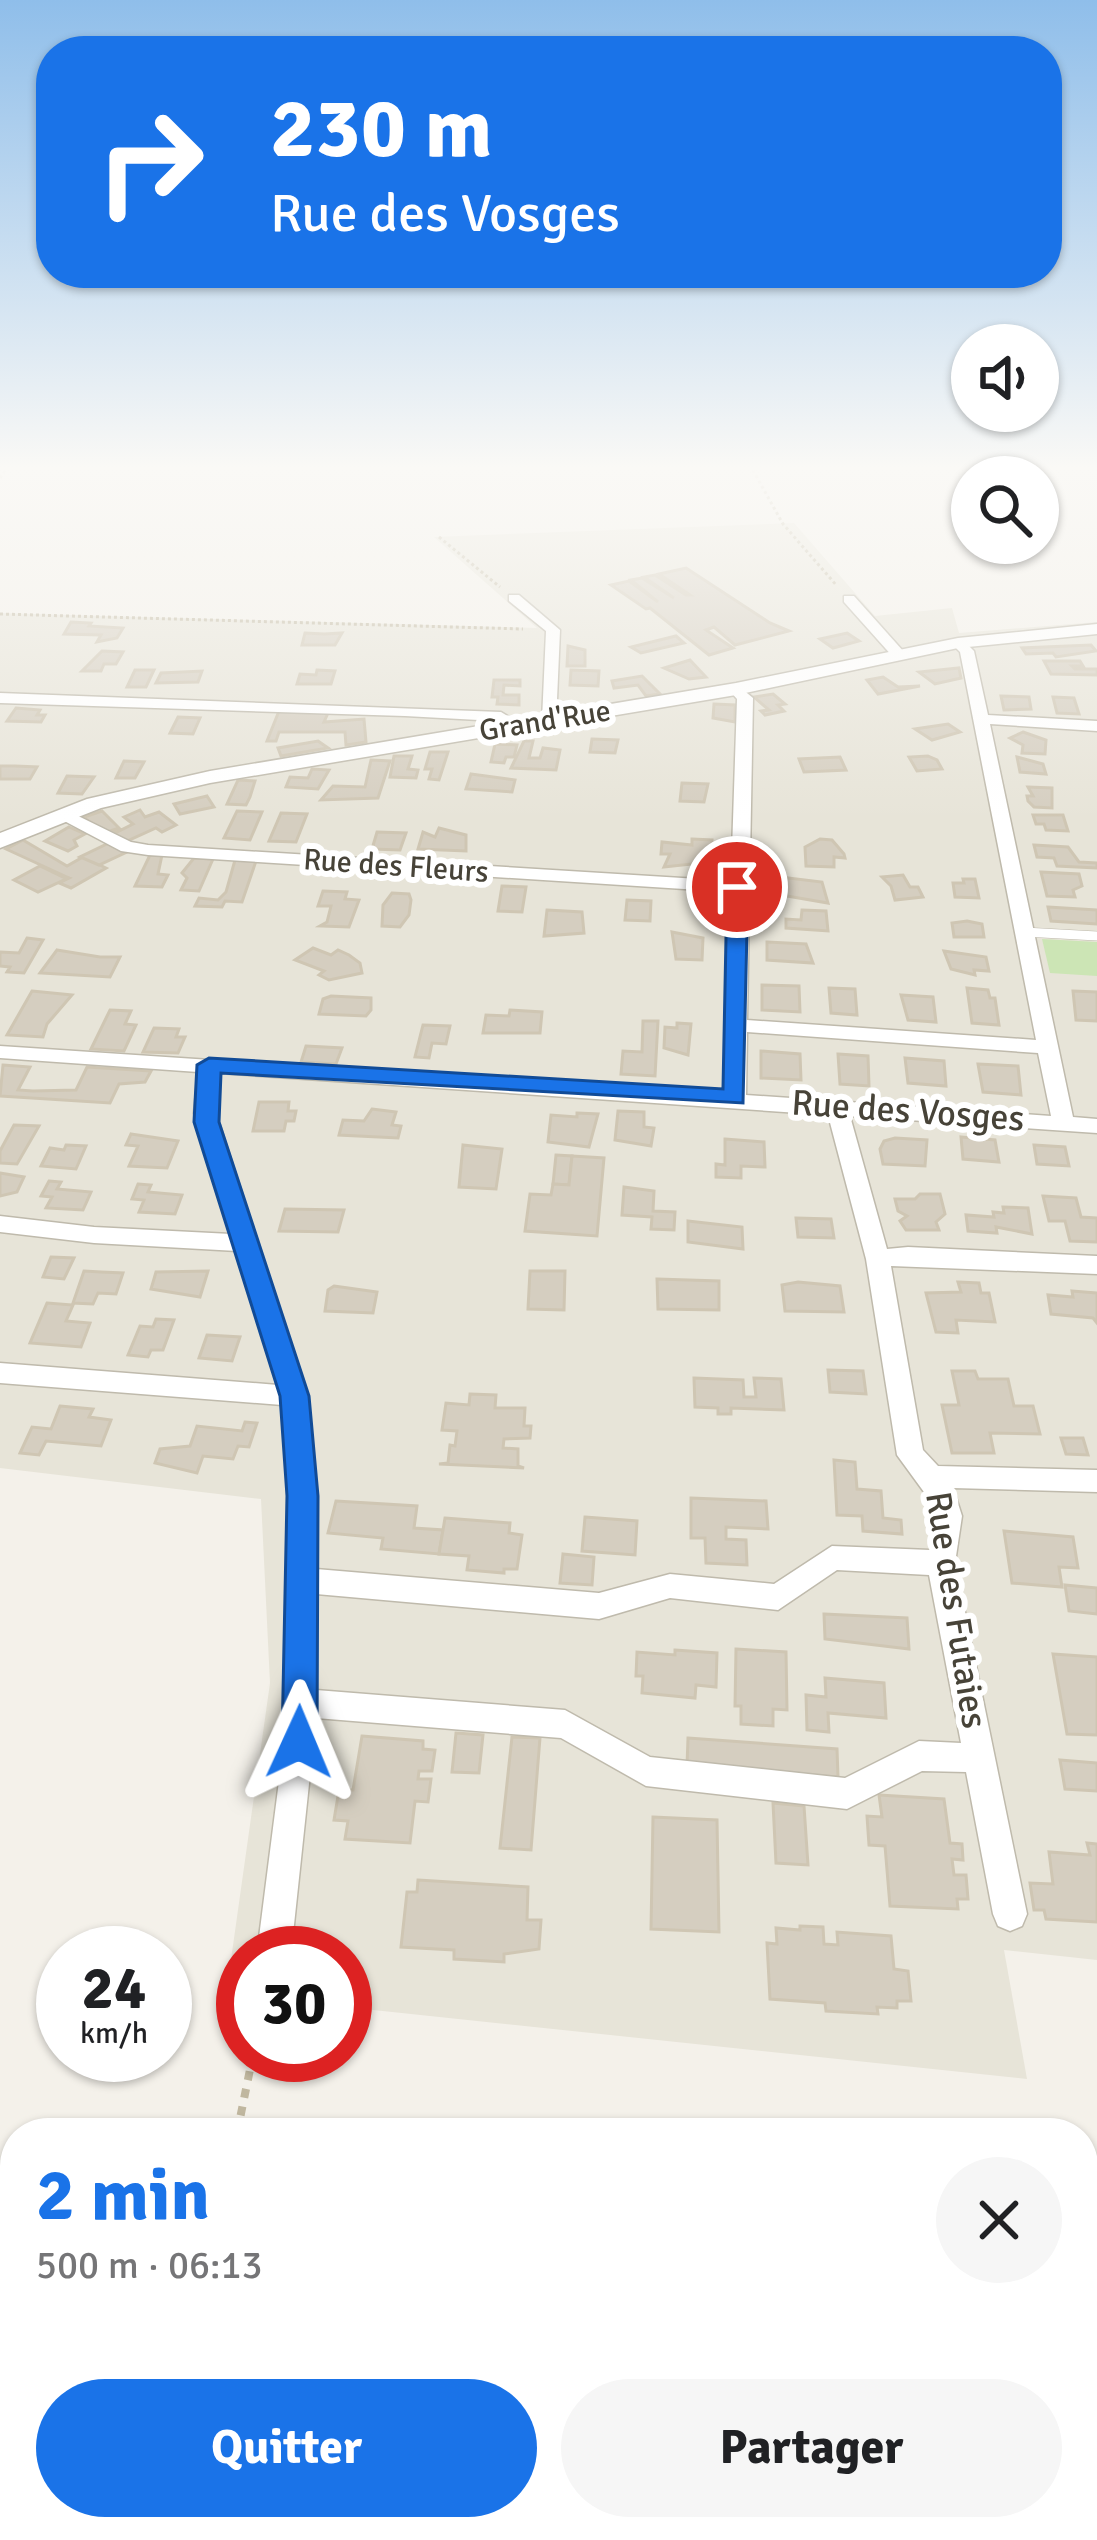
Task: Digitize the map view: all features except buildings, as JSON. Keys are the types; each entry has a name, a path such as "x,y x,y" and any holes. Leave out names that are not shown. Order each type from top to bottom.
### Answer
{"street":[{"path":"514,598 553,630 550,720"},
{"path":"849,599 899,655"},
{"name":"Grand'Rue","path":"0,842 62,815 210,777 736,689 958,643 1097,629"},
{"path":"958,643 968,651 1063,1123"},
{"path":"735,1098 745,698 736,689"},
{"path":"0,698 405,711 501,717 516,726"},
{"path":"982,719 1097,725"},
{"name":"Rue des Fleurs","path":"62,815 127,848 737,887"},
{"path":"736,1025 1046,1047"},
{"name":"Rue des Vosges","path":"0,1052 1097,1126"},
{"path":"209,1065 205,1113 242,1243 294,1396 302,1496 300,1702 277,1926"},
{"name":"Rue des Futaies","path":"836,1106 878,1259 910,1455 935,1477 947,1503 949,1536 941,1563 1010,1915"},
{"path":"0,1224 94,1235 242,1243"},
{"path":"878,1259 908,1256 1097,1265"},
{"path":"0,1372 294,1396"},
{"path":"935,1477 1097,1481"},
{"path":"302,1580 599,1606 670,1586 778,1597 832,1558 941,1563"},
{"path":"300,1702 565,1724 646,1772 847,1794 919,1756 980,1758"}],"lane":[{"path":"1024,932 1097,936"}],"path":[{"path":"496,584 514,598"},
{"path":"835,584 849,599"},
{"path":"0,614 553,630"},
{"path":"240,2118 247,2082"}],"shaded area":[{"path":"487,584 847,584 875,616 952,608 959,633 1097,622 1097,1960 1004,1950 1027,2079 372,2010 372,1926 236,1926 270,1683 261,1499 0,1468 0,613 537,628"}],"green space":[{"path":"1042,939 1097,942 1097,976 1050,973"}],"route":[{"path":"299,1742 302,1496 294,1396 207,1122 209,1065 735,1098 737,887"}]}
